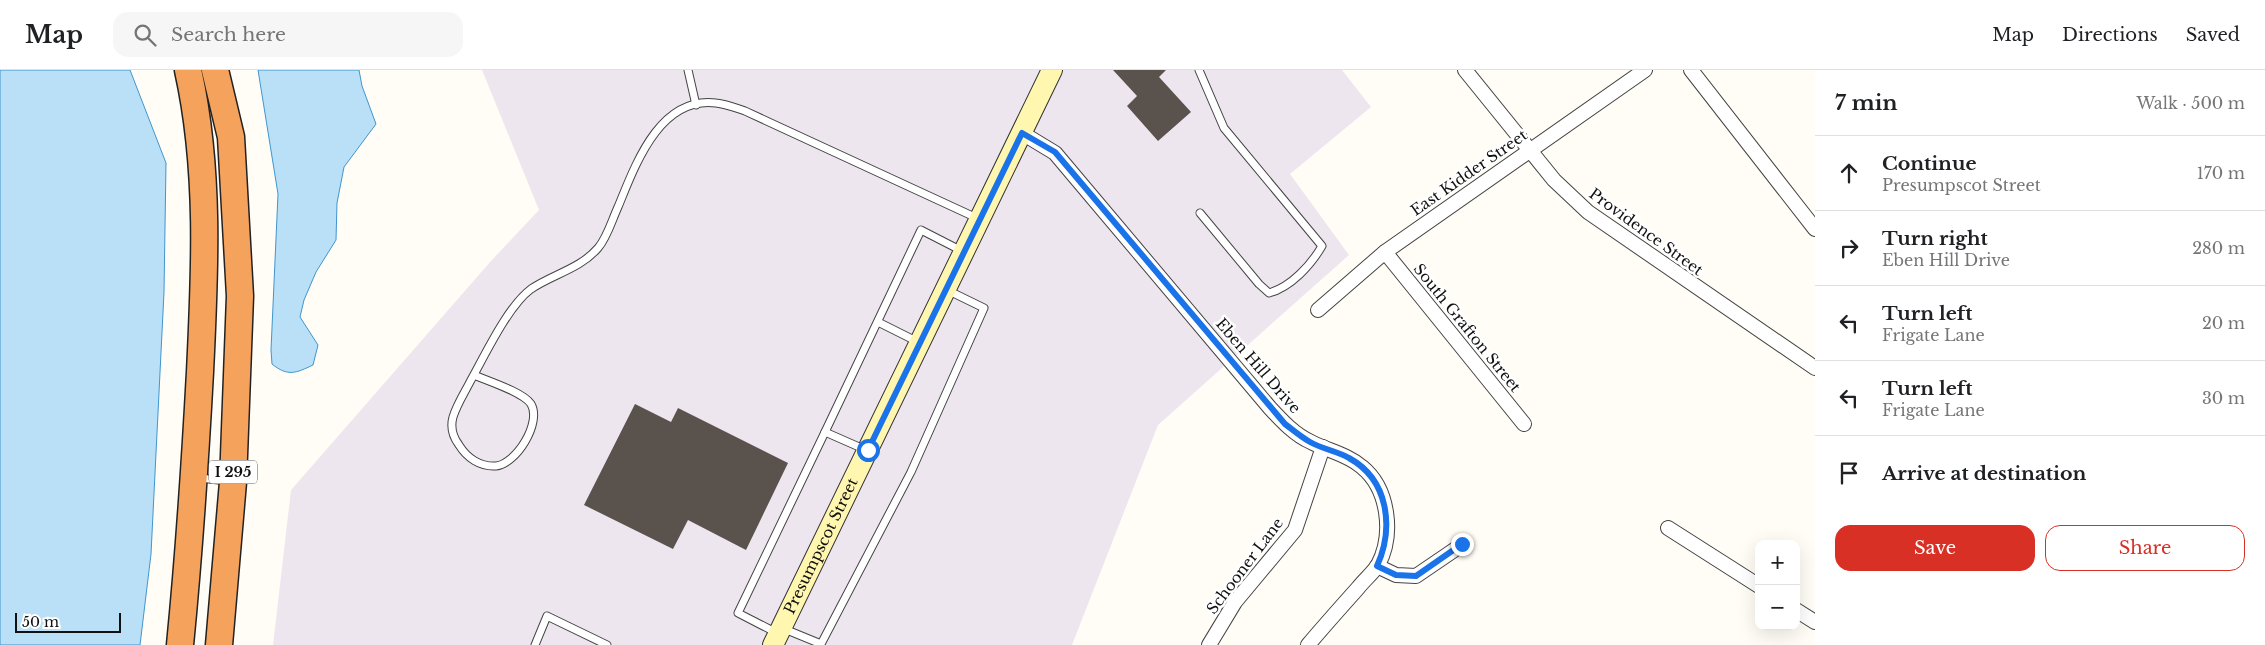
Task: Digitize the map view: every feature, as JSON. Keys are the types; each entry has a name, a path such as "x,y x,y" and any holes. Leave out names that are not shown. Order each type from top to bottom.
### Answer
{"highway":[{"name":"I 295","path":"180,645 194,477 204,242 200,144 188,70"},
{"name":"I 295","path":"215,70 231,138 240,296 233,482 218,645"}],"street":[{"name":"Presumpscot Street","path":"778,635 947,290 1052,70"},
{"name":"Providence Street","path":"1465,70 1554,180 1588,212 1815,368"},
{"name":"East Kidder Street","path":"1318,310 1385,252 1645,70"},
{"path":"1691,70 1815,229"},
{"name":"Eben Hill Drive","path":"1022,133 1055,152 1270,408 1299,435 1349,458 1363,467 1376,482 1383,497 1387,515 1384,549 1377,566 1308,645"},
{"name":"South Grafton Street","path":"1385,252 1524,424"},
{"name":"Schooner Lane","path":"1208,645 1235,602 1295,530 1323,447"},
{"path":"1668,528 1757,585"},
{"path":"1377,566 1396,575 1416,576 1462,544"},
{"path":"1800,613 1815,622"}],"lane":[{"path":"688,70 696,105"},
{"path":"1199,70 1224,128 1322,246 1316,257 1282,290 1269,293 1259,284 1200,213"},
{"path":"474,375 518,394 530,403 535,416 529,434 517,454 498,466 478,464 464,454 452,435 452,419 474,375 493,339 530,290 584,262 600,247 631,175 648,142 669,117 688,106 715,103 745,111 980,220"},
{"path":"947,290 984,308 911,472 821,644 778,635 738,613 921,230 965,252"},
{"path":"878,322 920,343"},
{"path":"826,432 868,450"},
{"path":"194,477 233,482"},
{"path":"535,645 547,616 607,645"}],"shaded area":[{"path":"482,70 1342,70 1371,107 1290,174 1349,255 1158,425 1072,645 273,645 291,490 491,261 539,210"}],"water":[{"path":"0,70 130,70 166,163 164,292 151,554 140,645 0,645"},
{"path":"258,70 359,70 362,86 376,124 344,167 337,203 336,240 316,272 304,300 300,317 318,345 313,365 297,372 283,371 272,364 278,194"}],"building":[{"path":"1113,70 1166,70 1159,77 1191,112 1158,141 1127,106 1137,96"},
{"path":"635,404 671,422 678,408 788,463 746,550 688,520 673,549 584,505"}],"route":[{"path":"868,450 1022,133 1055,152 1285,424 1310,442 1349,458 1363,467 1376,482 1383,497 1387,515 1384,549 1377,566 1396,575 1405,577 1416,576 1462,544"}]}
